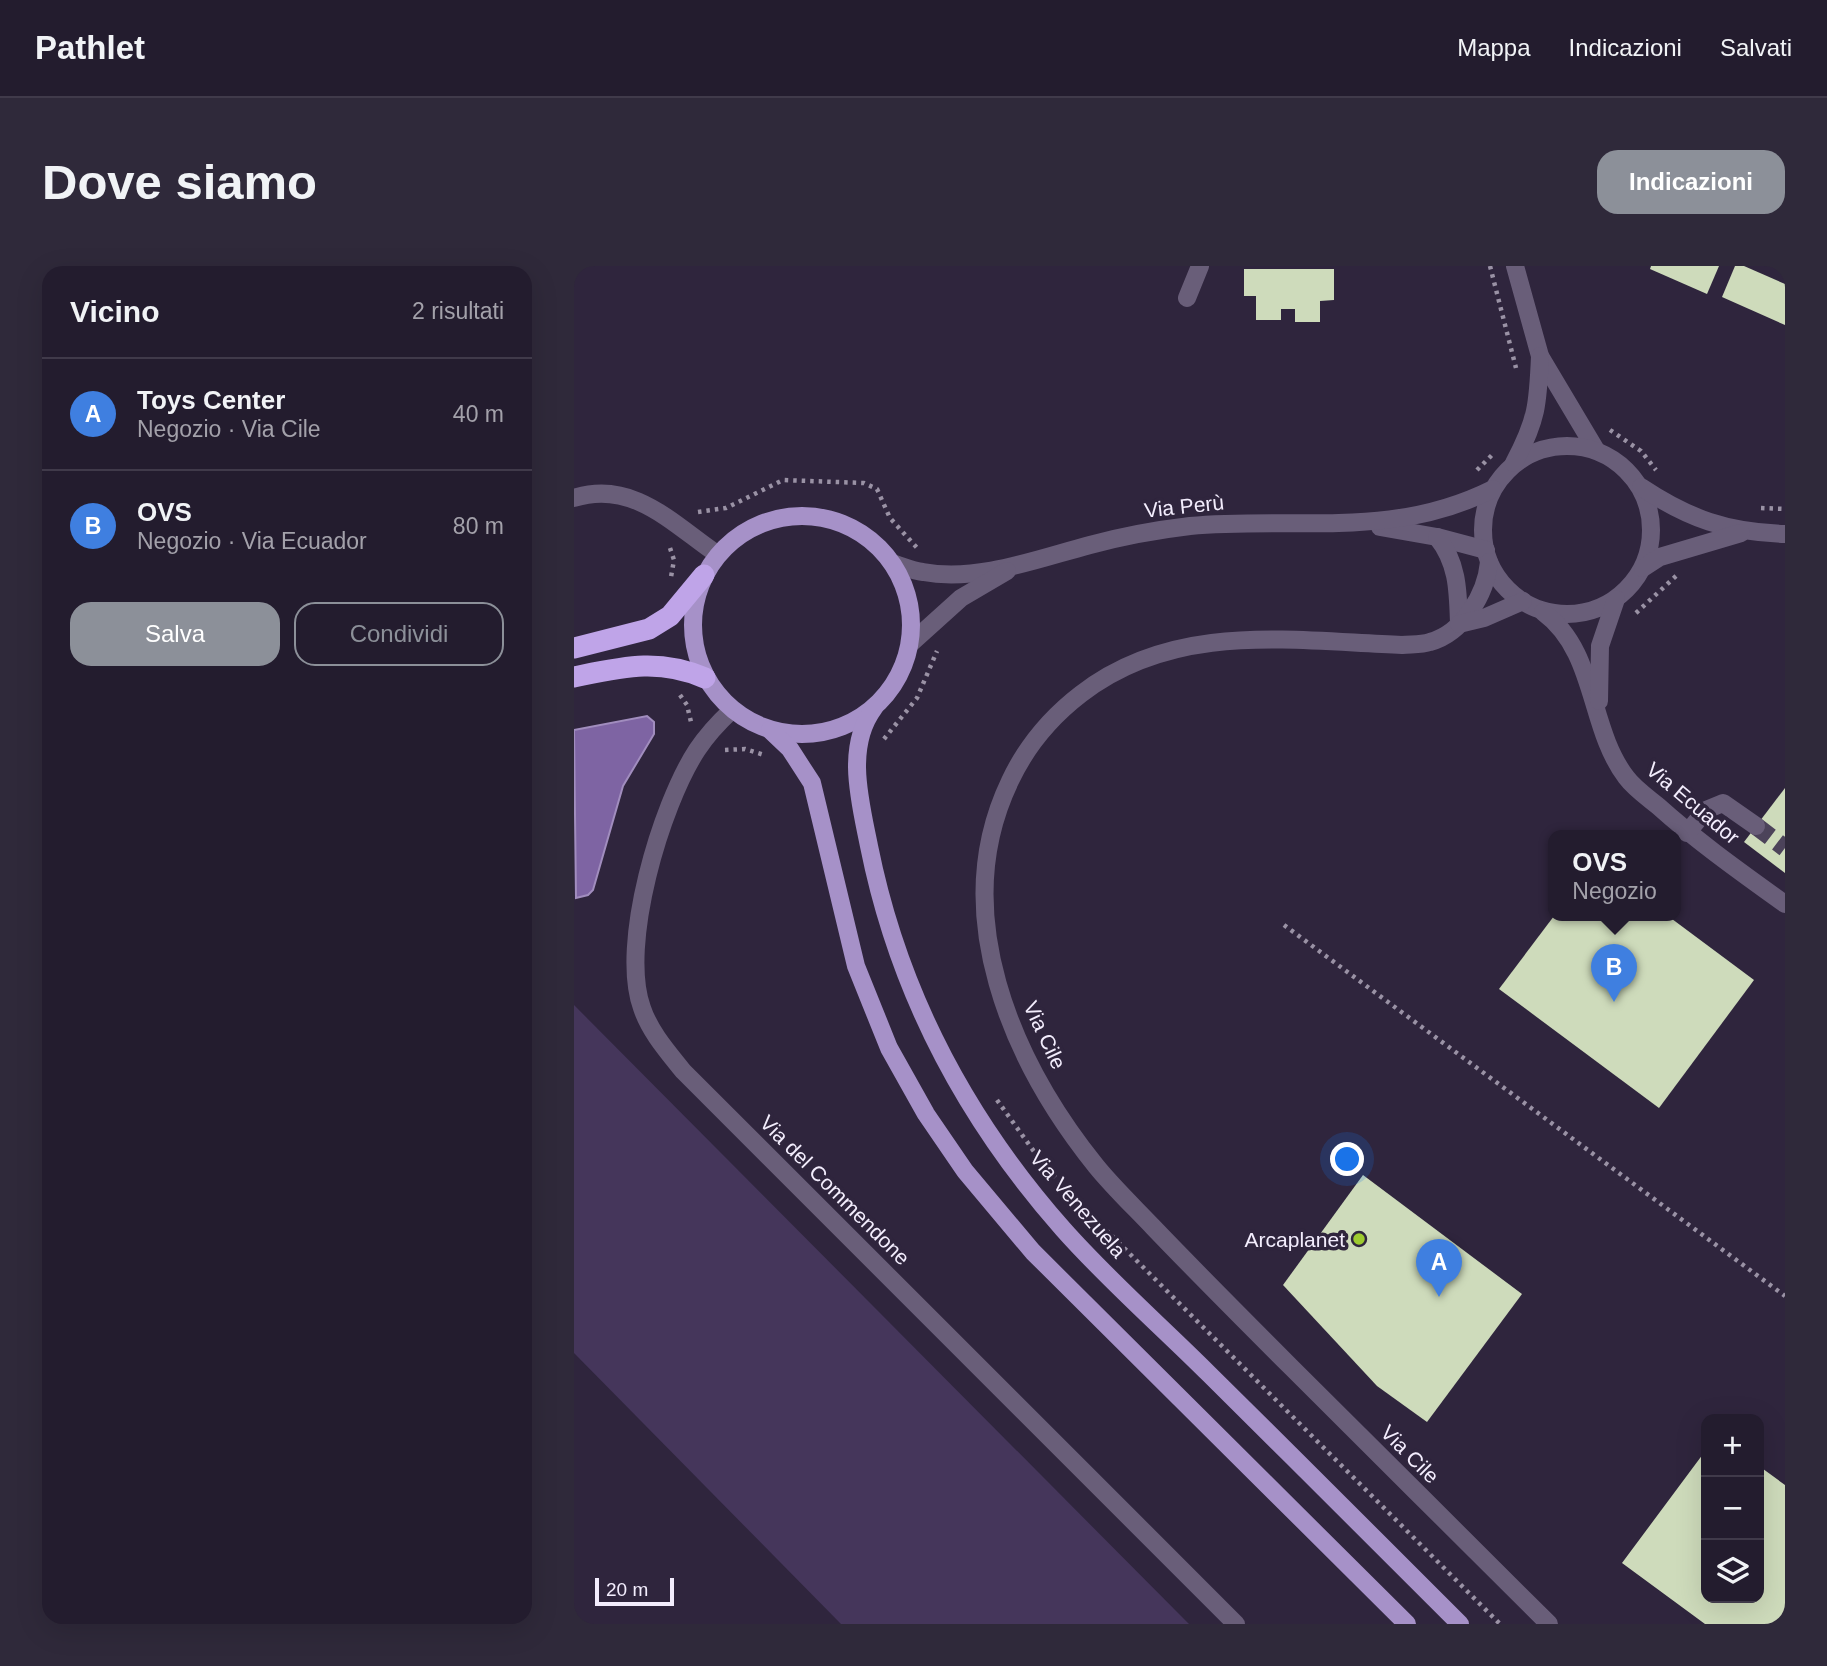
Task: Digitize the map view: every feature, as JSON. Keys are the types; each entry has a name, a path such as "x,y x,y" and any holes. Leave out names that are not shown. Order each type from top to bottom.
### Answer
{"highway":[{"path":"574,648 649,629 670,616 704,575"},
{"path":"574,677 651,665 679,667 705,678"}],"main road":[{"path":"770,730 797,735 825,733 851,723 874,708 891,690 903,668 910,644 911,616 905,588 892,563 875,544 855,529 832,520 807,516 781,517 757,524 736,537 717,554 704,575 694,600 691,626 695,653 705,678 732,710 770,730 790,749 812,783 856,966 889,1048 926,1114 965,1171 1033,1252 1408,1624"},
{"name":"Via Venezuela","path":"874,708 863,723 857,774 873,865 890,929 924,1022 977,1117 1064,1230 1460,1624"}],"street":[{"path":"1187,298 1200,266"},
{"path":"1515,266 1540,356 1596,450"},
{"path":"1540,356 1538,411 1531,432 1512,466 1493,489 1483,525 1488,556 1509,591 1531,605 1578,614 1616,600 1643,568 1660,557 1743,533"},
{"path":"1512,466 1531,454 1552,447 1574,446 1596,450 1614,459 1641,487 1690,517 1743,533 1785,534"},
{"path":"1641,487 1652,527 1643,568"},
{"name":"Via Perù","path":"1359,524 1446,509 1493,489"},
{"path":"574,498 584,494 620,496 645,503 669,516 717,554"},
{"name":"Via Perù","path":"892,563 922,572 950,574 1018,566 1135,534 1189,526 1238,523 1359,524 1437,537 1488,556"},
{"path":"1437,537 1449,552 1456,573 1459,624"},
{"name":"Via Cile","path":"1488,556 1488,579 1477,602 1444,637 1429,643 1402,645 1230,639 1200,642 1172,648 1117,670 1092,685 1055,717 1014,772 992,825 982,882 982,910 992,967 1030,1062 1058,1114 1097,1168 1203,1280 1549,1624"},
{"name":"Via Perù","path":"910,644 961,598 1018,566"},
{"name":"Via Ecuador","path":"1599,715 1600,646 1616,600"},
{"name":"Via Cile","path":"1459,624 1531,605"},
{"name":"Via Ecuador","path":"1531,605 1560,624 1577,651 1609,750 1627,778 1688,833 1785,904"},
{"name":"Via del Commendone","path":"732,710 696,751 674,793 657,843 643,900 635,957 636,984 648,1020 683,1071 1236,1624"},
{"path":"1688,833 1706,810 1723,803 1756,826"}],"path":[{"path":"1490,266 1519,376"},
{"path":"1601,423 1641,451 1658,474"},
{"path":"1471,476 1500,447"},
{"path":"690,513 726,508 783,480 864,483 877,489 890,518 922,553"},
{"path":"1759,508 1785,509"},
{"path":"668,584 674,561 669,540"},
{"path":"1629,620 1658,590 1686,571"},
{"path":"669,687 680,694 687,705 691,729"},
{"path":"717,751 745,749 771,761"},
{"path":"1284,925 1785,1296"}],"shaded area":[{"path":"647,716 654,722 654,734 623,786 593,890 588,895 576,898 574,730"},
{"path":"574,1005 1189,1624 841,1624 574,1353"}],"building":[{"path":"1651,266 1719,266 1707,294 1650,269"},
{"path":"1735,266 1744,266 1785,284 1785,325 1722,297"},
{"path":"1244,269 1334,269 1334,300 1320,301 1320,322 1295,322 1295,309 1281,309 1281,320 1256,320 1256,296 1244,296"},
{"path":"1785,788 1785,873 1744,842"},
{"path":"1550,921 1675,921 1754,980 1659,1108 1499,989"},
{"path":"1363,1175 1522,1294 1427,1422 1377,1386 1283,1285"},
{"path":"1701,1457 1701,1603 1764,1603 1764,1470 1785,1485 1785,1624 1705,1624 1622,1563"}],"tunnel":[{"path":"1756,826 1785,848"}],"place":[{"name":"OVS","path":"1614,1002"},
{"name":"Arcaplanet","path":"1359,1239"},
{"name":"Toys Center","path":"1439,1297"}]}
